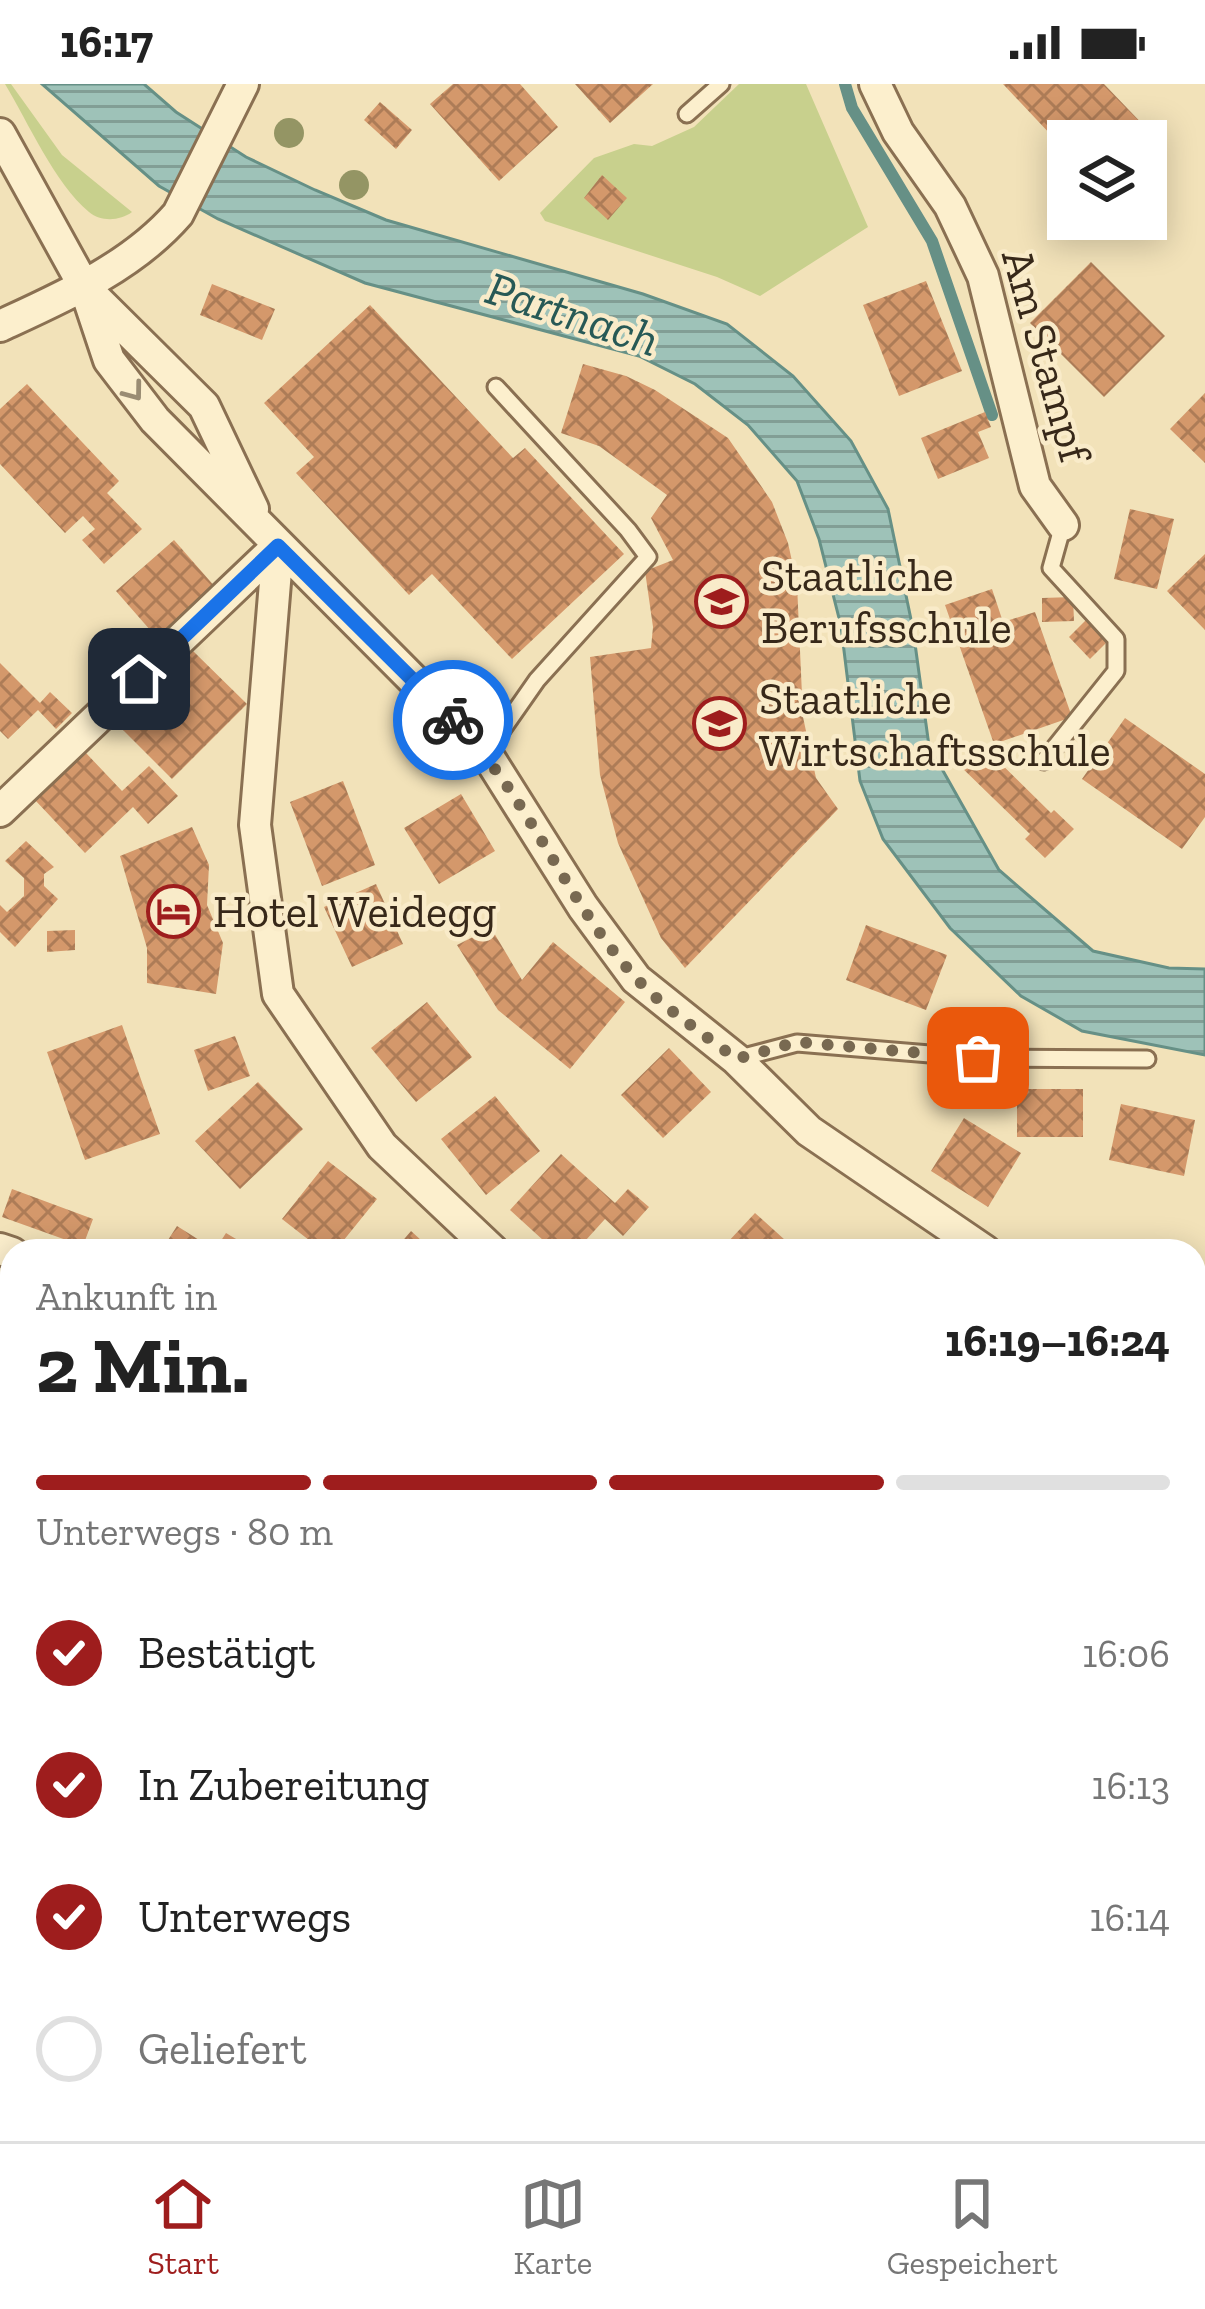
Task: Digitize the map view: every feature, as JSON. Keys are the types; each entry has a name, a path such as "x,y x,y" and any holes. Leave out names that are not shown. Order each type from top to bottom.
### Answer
{"street":[{"path":"0,326 85,287 165,229 178,214 243,84"},
{"name":"Am Stampf","path":"875,84 898,132 950,206 983,276 1035,486 1063,525"},
{"path":"0,134 85,287 110,360 155,420 486,753 636,979 736,1059 809,1131 967,1239"},
{"path":"85,287 204,406 270,539 255,825 278,994 382,1146 480,1239"},
{"path":"0,811 270,539"}],"lane":[{"path":"687,114 722,84"},
{"path":"486,753 537,680 648,557 496,387"},
{"path":"1044,761 1116,671 1116,639 1051,568 1063,525"},
{"path":"736,1059 797,1042 978,1058 1147,1059"}],"green space":[{"path":"5,84 11,84 62,155 132,212 105,219 77,200"},
{"path":"739,84 806,84 868,227 760,296 717,277 545,221 540,213 594,158 634,144 652,146 694,127"}],"water":[{"name":"Partnach","path":"42,84 144,84 176,112 246,157 315,190 386,220 643,294 727,324 793,376 851,441 888,509 913,629 929,746 999,870 1093,951 1169,968 1205,969 1205,1055 1082,1031 1021,996 950,928 883,839 860,781 841,626 819,539 797,481 748,425 695,384 639,356 365,283 218,219 159,186"}],"building":[{"path":"453,84 520,84 558,127 499,181 430,104"},
{"path":"575,84 653,84 610,123"},
{"path":"1003,84 1104,84 1139,120 1047,120 1047,131"},
{"path":"380,102 412,130 396,149 364,120"},
{"path":"602,175 627,198 608,220 584,198"},
{"path":"1091,262 1165,336 1104,397 1030,323"},
{"path":"926,281 962,371 899,396 863,305"},
{"path":"212,284 275,309 262,340 200,315"},
{"path":"370,305 513,458 525,448 624,554 512,659 432,574 409,595 296,473 314,457 264,403"},
{"path":"583,364 655,390 728,438 772,502 797,584 803,717 816,778 838,809 685,968 661,938 618,843 600,775 590,657 651,648 653,627 645,571 673,560 651,518 667,495 599,446 561,433"},
{"path":"27,384 119,481 107,493 142,529 104,564 82,540 95,529 83,516 65,533 0,464 0,409"},
{"path":"1205,393 1205,463 1170,429"},
{"path":"985,412 991,427 978,432 989,458 938,479 921,438"},
{"path":"1130,509 1174,519 1157,589 1114,579"},
{"path":"174,540 216,588 158,639 116,591"},
{"path":"1205,554 1205,630 1167,591"},
{"path":"992,589 1003,622 1035,612 1072,717 994,744 945,605"},
{"path":"1073,597 1074,621 1042,622 1042,598"},
{"path":"1087,619 1109,640 1090,659 1069,637"},
{"path":"193,651 247,704 172,779 119,726"},
{"path":"0,663 40,703 50,692 72,713 56,729 38,710 8,739 0,731"},
{"path":"1125,718 1205,774 1205,817 1182,849 1082,779"},
{"path":"979,742 1051,813 1054,810 1074,829 1045,858 1025,839 1030,834 958,764"},
{"path":"86,753 122,791 149,766 178,796 148,824 133,807 85,853 35,800"},
{"path":"343,781 375,865 322,886 290,802"},
{"path":"461,794 495,851 439,884 404,828"},
{"name":"Hotel Weidegg","path":"192,827 209,865 207,905 223,943 216,994 147,983 147,948 120,856"},
{"path":"26,841 54,867 44,874 44,886 58,899 15,947 0,932 0,905 7,912 24,896 24,878 5,861"},
{"path":"376,884 403,944 352,967 324,907"},
{"path":"866,925 947,955 926,1010 846,980"},
{"path":"491,928 522,980 553,942 625,1002 570,1069 498,1010 457,945"},
{"path":"75,930 75,950 47,952 47,931"},
{"path":"427,1002 472,1057 416,1102 371,1048"},
{"path":"122,1025 160,1134 85,1160 47,1052"},
{"path":"235,1036 250,1076 208,1091 194,1050"},
{"path":"669,1048 711,1092 663,1138 621,1095"},
{"path":"258,1082 303,1129 240,1189 195,1141"},
{"path":"1017,1089 1083,1089 1083,1137 1017,1137"},
{"path":"495,1096 540,1151 486,1195 441,1139"},
{"path":"1121,1104 1195,1120 1184,1176 1109,1160"},
{"path":"964,1118 1021,1153 988,1207 931,1171"},
{"path":"561,1154 615,1203 628,1189 649,1207 623,1236 605,1219 587,1239 542,1239 510,1210"},
{"path":"328,1161 377,1199 345,1239 308,1239 282,1219"},
{"path":"12,1189 93,1219 86,1239 63,1239 2,1217"},
{"path":"755,1213 784,1239 731,1239"},
{"path":"177,1226 198,1239 169,1239"}],"waterway":[{"path":"845,84 852,108 932,241 992,415"}],"way so far":[{"path":"453,720 486,753 636,979 736,1059 797,1042 978,1058"}],"place":[{"name":"Staatliche Berufsschule","path":"722,601"},
{"name":"Staatliche Wirtschaftsschule","path":"720,724"},
{"name":"Hotel Weidegg","path":"174,911"}],"route":[{"path":"139,679 278,546 453,720"}]}
